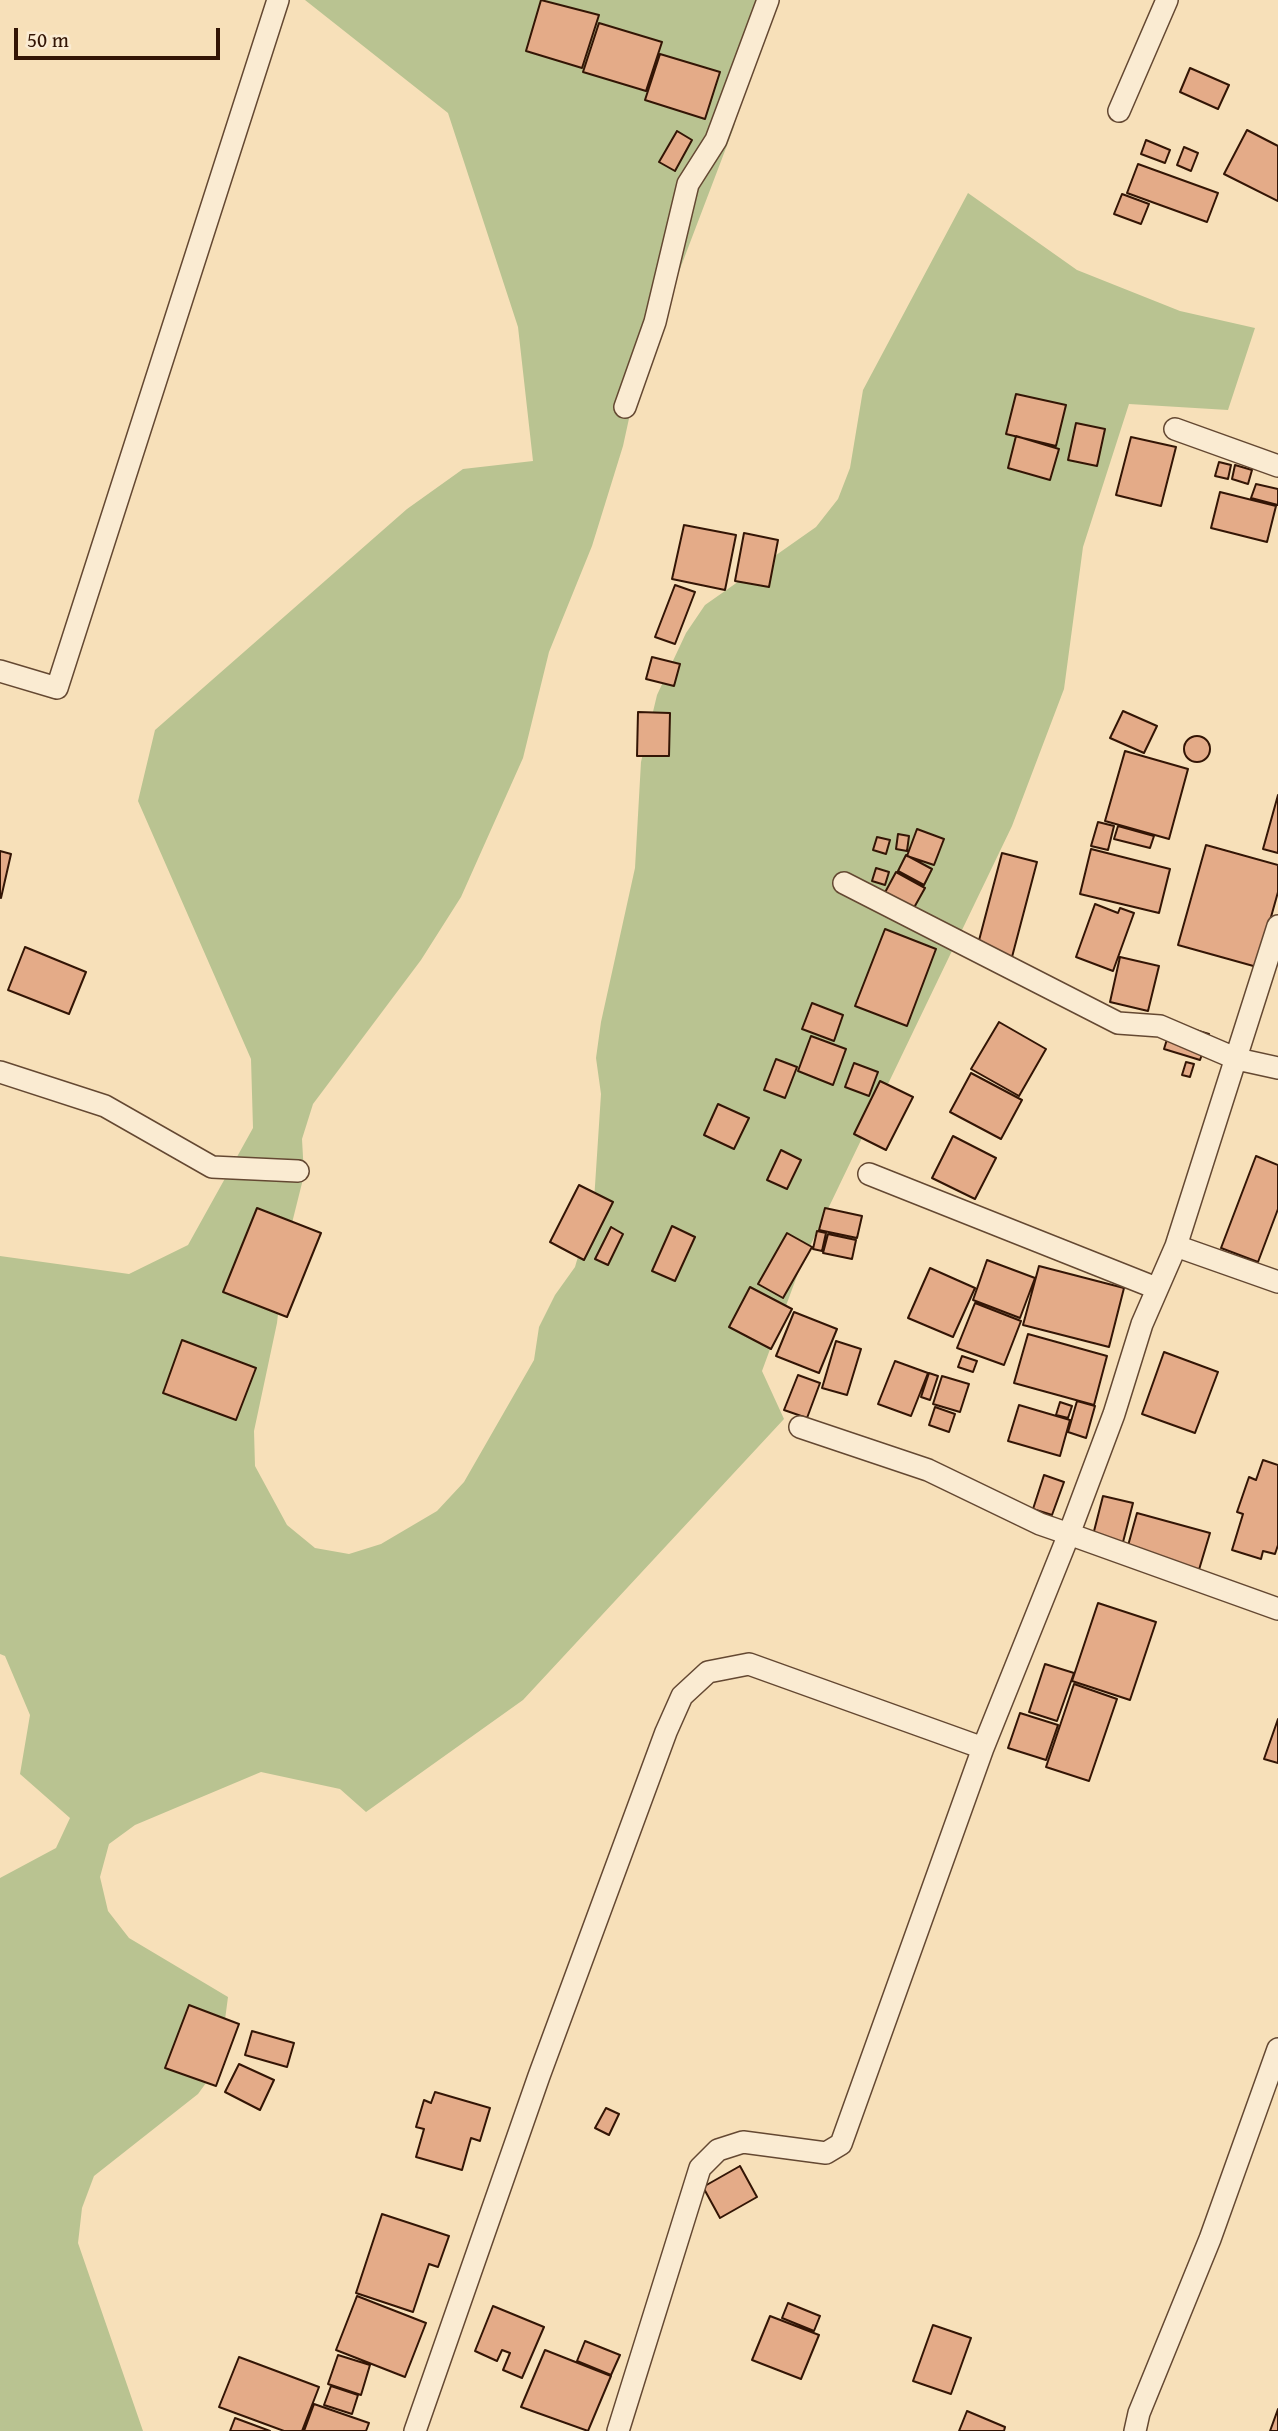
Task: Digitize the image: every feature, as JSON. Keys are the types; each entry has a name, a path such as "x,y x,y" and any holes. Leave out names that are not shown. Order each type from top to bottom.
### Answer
{"street":[{"path":"0,671 57,688 278,0"},
{"path":"625,407 655,322 688,184 716,140 768,0"},
{"path":"1119,111 1167,0"},
{"path":"1175,429 1278,466"},
{"path":"844,883 1118,1023 1138,1022 1170,1029 1237,1059 1278,1068"},
{"path":"618,2431 700,2168 718,2150 743,2142 826,2153 841,2144 984,1748 1069,1534 1156,1288 1176,1246 1278,926"},
{"path":"0,1072 105,1106 212,1167 298,1171"},
{"path":"869,1174 1156,1288"},
{"path":"1176,1246 1278,1282"},
{"path":"800,1427 928,1471 1040,1524 1278,1609"},
{"path":"415,2431 539,2076 666,1732 682,1696 708,1672 749,1664 984,1748"},
{"path":"1135,2431 1139,2413 1210,2239 1278,2049"}],"green space":[{"path":"305,0 776,0 747,74 734,127 637,382 623,446 592,546 549,652 523,758 461,897 421,960 313,1104 302,1139 304,1175 285,1251 277,1323 254,1431 255,1466 287,1525 315,1548 349,1554 381,1544 437,1511 464,1482 534,1360 539,1327 555,1295 575,1267 594,1201 601,1094 596,1058 601,1022 635,868 641,762 657,695 686,633 705,605 816,527 838,499 850,468 863,390 968,193 1077,270 1180,311 1255,328 1228,410 1129,404 1083,547 1064,689 1012,826 801,1265 762,1371 784,1419 523,1700 366,1812 340,1789 261,1772 135,1825 109,1844 100,1877 108,1911 129,1938 228,1997 219,2065 198,2094 94,2176 82,2208 78,2243 143,2431 0,2431 0,1878 56,1848 70,1818 20,1774 30,1715 5,1656 0,1654 0,1256 129,1274 188,1245 253,1128 251,1059 138,801 155,730 407,509 463,469 533,461 518,327 448,113"}],"building":[{"path":"541,0 599,15 582,68 526,51"},
{"path":"599,23 662,42 646,91 583,72"},
{"path":"660,54 720,72 705,119 645,100"},
{"path":"1190,68 1229,85 1218,109 1180,92"},
{"path":"1247,130 1278,146 1278,201 1224,174"},
{"path":"677,131 692,140 675,171 659,162"},
{"path":"1146,140 1170,150 1165,163 1141,154"},
{"path":"1184,147 1198,153 1191,171 1177,165"},
{"path":"1138,164 1218,193 1207,222 1127,193"},
{"path":"1122,194 1149,204 1141,224 1114,214"},
{"path":"1016,394 1066,405 1056,446 1006,434"},
{"path":"1076,423 1105,429 1097,466 1068,460"},
{"path":"1016,436 1059,449 1050,480 1008,468"},
{"path":"1131,437 1176,447 1161,506 1116,495"},
{"path":"1219,462 1231,465 1228,479 1215,476"},
{"path":"1235,465 1252,470 1248,484 1232,479"},
{"path":"1256,484 1278,489 1278,505 1251,498"},
{"path":"1220,492 1276,506 1267,542 1211,528"},
{"path":"684,525 736,535 725,590 672,579"},
{"path":"744,533 778,540 769,587 735,581"},
{"path":"675,585 695,592 675,644 655,637"},
{"path":"652,657 680,664 674,686 646,679"},
{"path":"1123,711 1157,726 1144,753 1110,738"},
{"path":"638,712 670,713 669,756 637,756"},
{"path":"1197,736 1206,740 1210,749 1206,758 1197,762 1188,758 1184,749 1188,740"},
{"path":"1125,751 1188,769 1169,839 1105,821"},
{"path":"1278,795 1278,853 1263,849"},
{"path":"1098,822 1114,826 1108,850 1091,846"},
{"path":"1118,826 1154,836 1150,848 1114,839"},
{"path":"917,829 944,839 934,865 907,856"},
{"path":"898,834 909,836 907,851 896,849"},
{"path":"877,837 890,840 886,854 873,850"},
{"path":"1206,845 1278,865 1278,892 1257,967 1178,945"},
{"path":"1091,849 1170,869 1159,913 1080,894"},
{"path":"0,851 11,854 1,898 0,897"},
{"path":"1002,853 1037,862 1012,957 977,948"},
{"path":"906,855 932,869 924,885 898,871"},
{"path":"876,868 889,872 885,885 872,881"},
{"path":"896,872 925,888 911,913 882,898"},
{"path":"1095,904 1118,913 1120,908 1134,913 1113,971 1076,957"},
{"path":"885,929 936,949 907,1026 855,1006"},
{"path":"25,947 86,972 69,1014 8,990"},
{"path":"1120,957 1159,966 1148,1011 1110,1002"},
{"path":"812,1003 843,1015 834,1041 802,1029"},
{"path":"999,1022 1046,1049 1019,1096 971,1069"},
{"path":"1172,1023 1209,1034 1200,1060 1164,1049"},
{"path":"811,1036 846,1049 833,1085 798,1071"},
{"path":"776,1059 797,1067 785,1098 764,1090"},
{"path":"1186,1062 1194,1064 1190,1077 1182,1075"},
{"path":"854,1063 878,1072 869,1096 845,1087"},
{"path":"971,1073 1022,1100 1001,1139 950,1112"},
{"path":"880,1081 913,1097 886,1150 854,1134"},
{"path":"718,1104 749,1118 734,1149 704,1135"},
{"path":"953,1136 996,1158 975,1199 932,1178"},
{"path":"781,1150 801,1160 787,1189 767,1180"},
{"path":"1256,1156 1278,1165 1278,1209 1258,1262 1221,1248"},
{"path":"579,1185 613,1202 584,1260 550,1242"},
{"path":"257,1208 321,1233 287,1317 223,1292"},
{"path":"825,1208 862,1216 857,1238 819,1230"},
{"path":"672,1226 695,1237 675,1281 652,1271"},
{"path":"611,1227 623,1234 608,1265 595,1259"},
{"path":"817,1231 826,1233 822,1251 813,1249"},
{"path":"787,1233 812,1247 783,1298 758,1284"},
{"path":"828,1234 856,1240 852,1259 823,1253"},
{"path":"987,1260 1035,1278 1020,1318 973,1300"},
{"path":"1039,1266 1124,1288 1109,1347 1023,1325"},
{"path":"930,1268 975,1288 953,1337 908,1318"},
{"path":"750,1287 792,1309 771,1349 729,1327"},
{"path":"975,1303 1021,1321 1004,1365 957,1348"},
{"path":"794,1312 837,1329 819,1373 776,1356"},
{"path":"1028,1334 1107,1356 1094,1405 1014,1383"},
{"path":"182,1340 256,1368 236,1420 163,1393"},
{"path":"836,1341 861,1349 847,1395 822,1388"},
{"path":"1164,1352 1218,1372 1195,1433 1142,1414"},
{"path":"962,1356 977,1361 973,1372 958,1367"},
{"path":"895,1361 928,1373 911,1416 878,1404"},
{"path":"929,1373 938,1376 930,1400 921,1397"},
{"path":"798,1375 820,1383 807,1418 784,1410"},
{"path":"942,1376 969,1384 960,1412 933,1404"},
{"path":"1077,1401 1095,1406 1086,1438 1068,1432"},
{"path":"1060,1402 1072,1406 1068,1418 1056,1415"},
{"path":"1019,1405 1070,1420 1060,1456 1008,1441"},
{"path":"935,1407 955,1414 949,1432 929,1425"},
{"path":"1263,1460 1278,1465 1278,1545 1275,1554 1263,1551 1261,1559 1232,1550 1243,1514 1237,1512 1249,1477 1256,1480"},
{"path":"1044,1475 1064,1482 1052,1515 1033,1509"},
{"path":"1103,1496 1133,1503 1122,1546 1092,1539"},
{"path":"1137,1513 1210,1533 1198,1573 1126,1553"},
{"path":"1098,1603 1156,1622 1130,1700 1072,1681"},
{"path":"1045,1664 1074,1673 1057,1721 1029,1712"},
{"path":"1074,1684 1117,1699 1089,1781 1046,1767"},
{"path":"1020,1713 1058,1725 1046,1760 1008,1748"},
{"path":"1278,1719 1278,1763 1264,1759"},
{"path":"189,2005 239,2024 216,2086 165,2068"},
{"path":"252,2031 294,2043 287,2067 245,2055"},
{"path":"239,2064 274,2080 260,2110 225,2092"},
{"path":"435,2092 490,2108 480,2141 471,2138 462,2170 416,2157 424,2129 416,2127 424,2100 431,2103"},
{"path":"606,2108 619,2114 609,2135 595,2128"},
{"path":"740,2166 757,2197 720,2218 703,2187"},
{"path":"382,2214 449,2236 438,2267 429,2264 413,2312 356,2293"},
{"path":"357,2296 426,2323 405,2377 336,2350"},
{"path":"788,2303 820,2316 814,2331 782,2318"},
{"path":"493,2306 544,2327 522,2378 503,2370 510,2353 502,2350 497,2361 475,2351"},
{"path":"770,2316 819,2335 801,2379 752,2360"},
{"path":"933,2325 971,2338 951,2394 913,2381"},
{"path":"585,2341 620,2355 611,2375 577,2361"},
{"path":"545,2350 611,2376 588,2431 521,2407"},
{"path":"338,2355 370,2365 361,2395 328,2384"},
{"path":"239,2357 319,2387 302,2431 284,2431 219,2407"},
{"path":"331,2386 358,2395 352,2414 324,2405"},
{"path":"314,2404 369,2423 366,2431 304,2431"},
{"path":"1278,2409 1278,2431 1270,2431"},
{"path":"967,2411 1005,2427 1004,2431 959,2431"},
{"path":"235,2418 270,2431 230,2431"}]}
